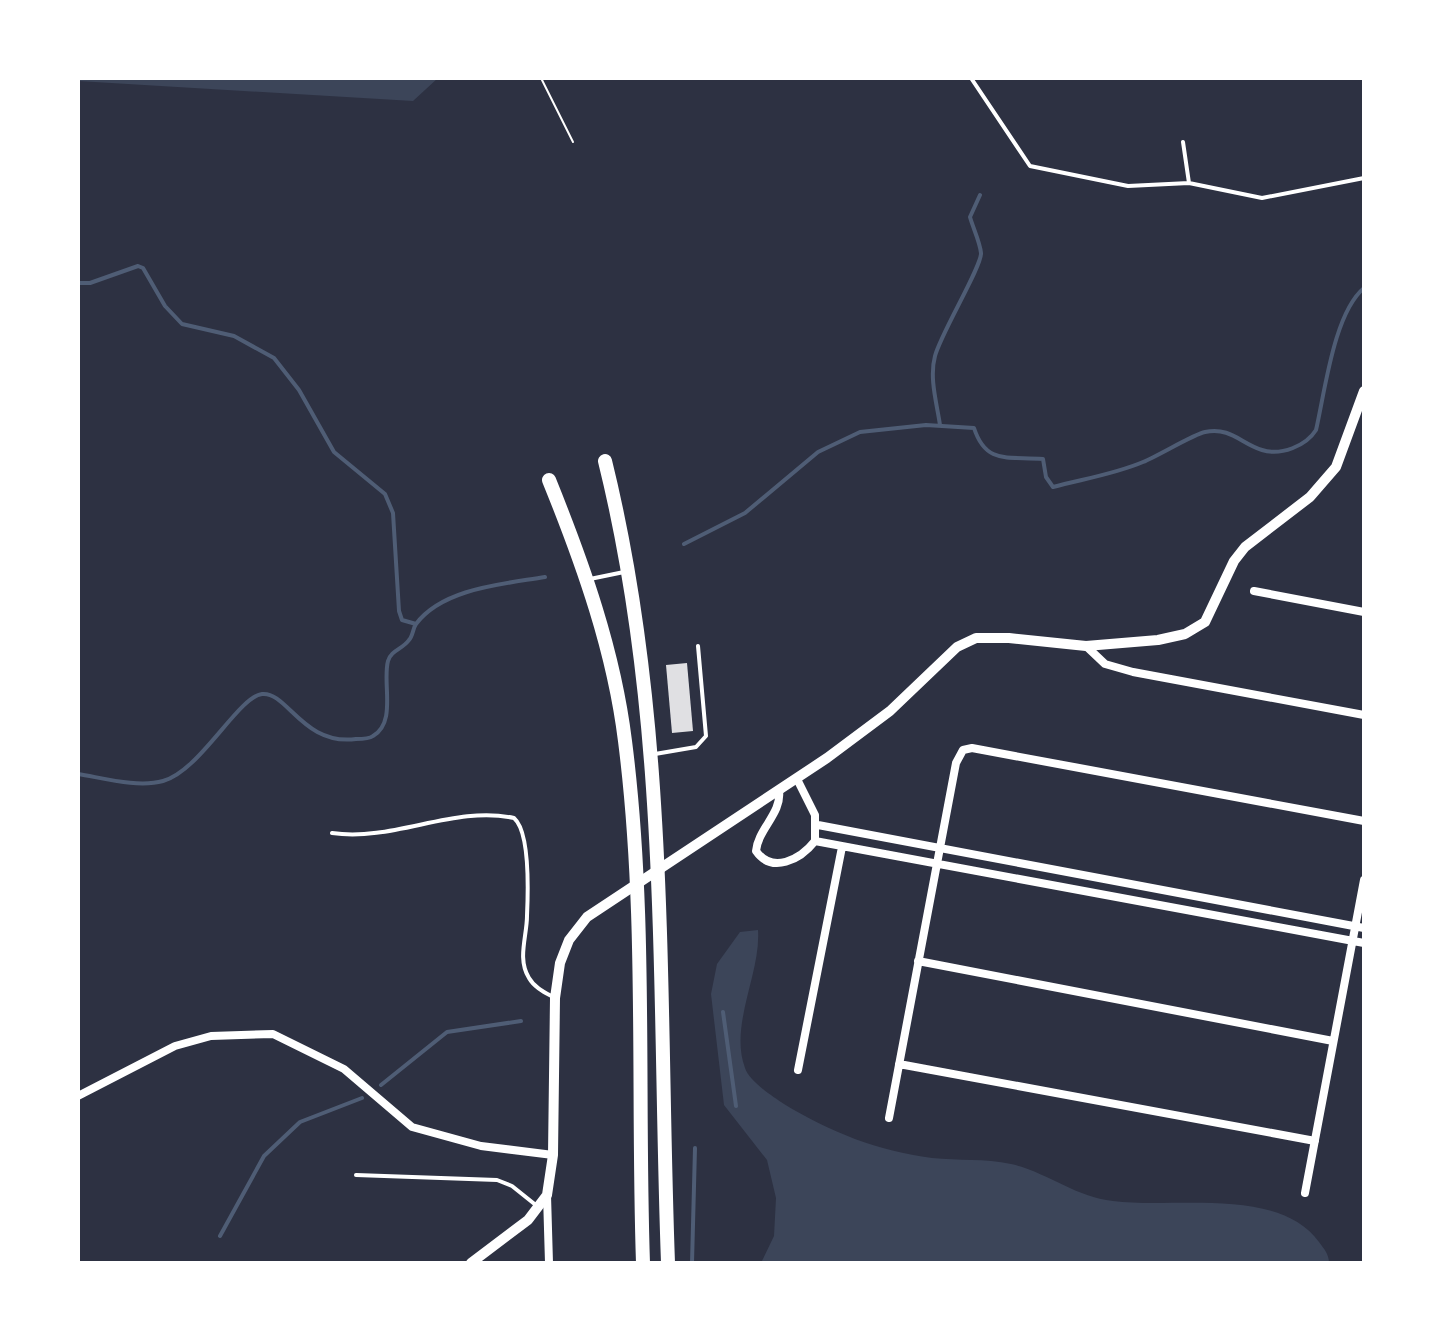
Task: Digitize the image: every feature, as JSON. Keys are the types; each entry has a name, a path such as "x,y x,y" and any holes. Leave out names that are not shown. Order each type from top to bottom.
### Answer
{"highway":[{"path":"605,461 631,571 652,754 660,871 668,1263"},
{"path":"549,480 587,580 614,681 631,797 643,1263"}],"street":[{"path":"549,1263 547,1195 553,1155 555,998 560,963 569,940 599,908 797,779 890,711 957,647 976,638 1086,646 1158,640 1185,634 1205,622 1234,561 1245,547 1310,497 1336,467 1364,391"},
{"path":"1254,591 1364,612"},
{"path":"1086,646 1105,664 1133,672 1364,715"},
{"path":"889,1118 956,763 963,750 972,748 1364,821"},
{"path":"779,791 780,801 757,842 756,851 763,861 775,865 800,855 815,841 818,825 797,779"},
{"path":"818,825 1360,928"},
{"path":"815,841 1364,943"},
{"path":"798,1070 842,847"},
{"path":"1305,1193 1352,941 1360,928 1364,880"},
{"path":"1223,916 1225,902"},
{"path":"918,961 1333,1041"},
{"path":"78,1096 175,1046 211,1036 273,1034 344,1069 412,1127 481,1146 553,1155"},
{"path":"899,1064 1315,1141"},
{"path":"471,1263 528,1220 547,1195"}],"lane":[{"path":"971,78 1030,166 1064,176 1128,186 1189,183 1262,198 1364,178"},
{"path":"1183,142 1189,183"},
{"path":"587,580 631,571"},
{"path":"652,754 703,742 706,730 698,646"},
{"path":"332,833 378,833 484,814 514,818 524,833 527,917 523,963 538,989 555,998"},
{"path":"356,1175 497,1180 526,1196 538,1207"}],"path":[{"path":"541,78 573,142"}],"shaded area":[{"path":"78,78 438,78 413,101 78,81"},
{"path":"758,930 758,947 743,1017 741,1052 751,1078 784,1104 837,1132 874,1145 932,1158 1011,1164 1099,1199 1137,1203 1224,1204 1278,1213 1301,1224 1319,1242 1329,1263 761,1263 774,1236 776,1198 767,1160 724,1105 711,994 717,964 740,932"}],"building":[{"path":"687,663 693,731 672,733 666,665"}],"waterway":[{"path":"940,425 933,364 980,260 981,253 970,217 980,195"},
{"path":"78,283 90,283 138,266 143,268 165,306 182,324 234,336 274,358 299,390 334,452 385,494 393,513 399,611 402,620 416,624"},
{"path":"684,544 745,513 818,452 860,432 926,425 974,428 979,440 992,453 1009,458 1043,459 1046,477 1053,487 1132,466 1205,432 1229,434 1269,452 1292,448 1306,441 1316,430 1338,334 1345,315 1364,288"},
{"path":"78,774 132,783 153,783 177,775 191,764 242,707 262,694 271,695 322,734 338,739 371,737 385,721 388,661 406,643 416,624 428,612 458,595 493,585 545,577"},
{"path":"723,1012 736,1106"},
{"path":"381,1085 447,1032 521,1021"},
{"path":"220,1236 264,1156 300,1122 362,1098"},
{"path":"692,1263 695,1148"}]}
